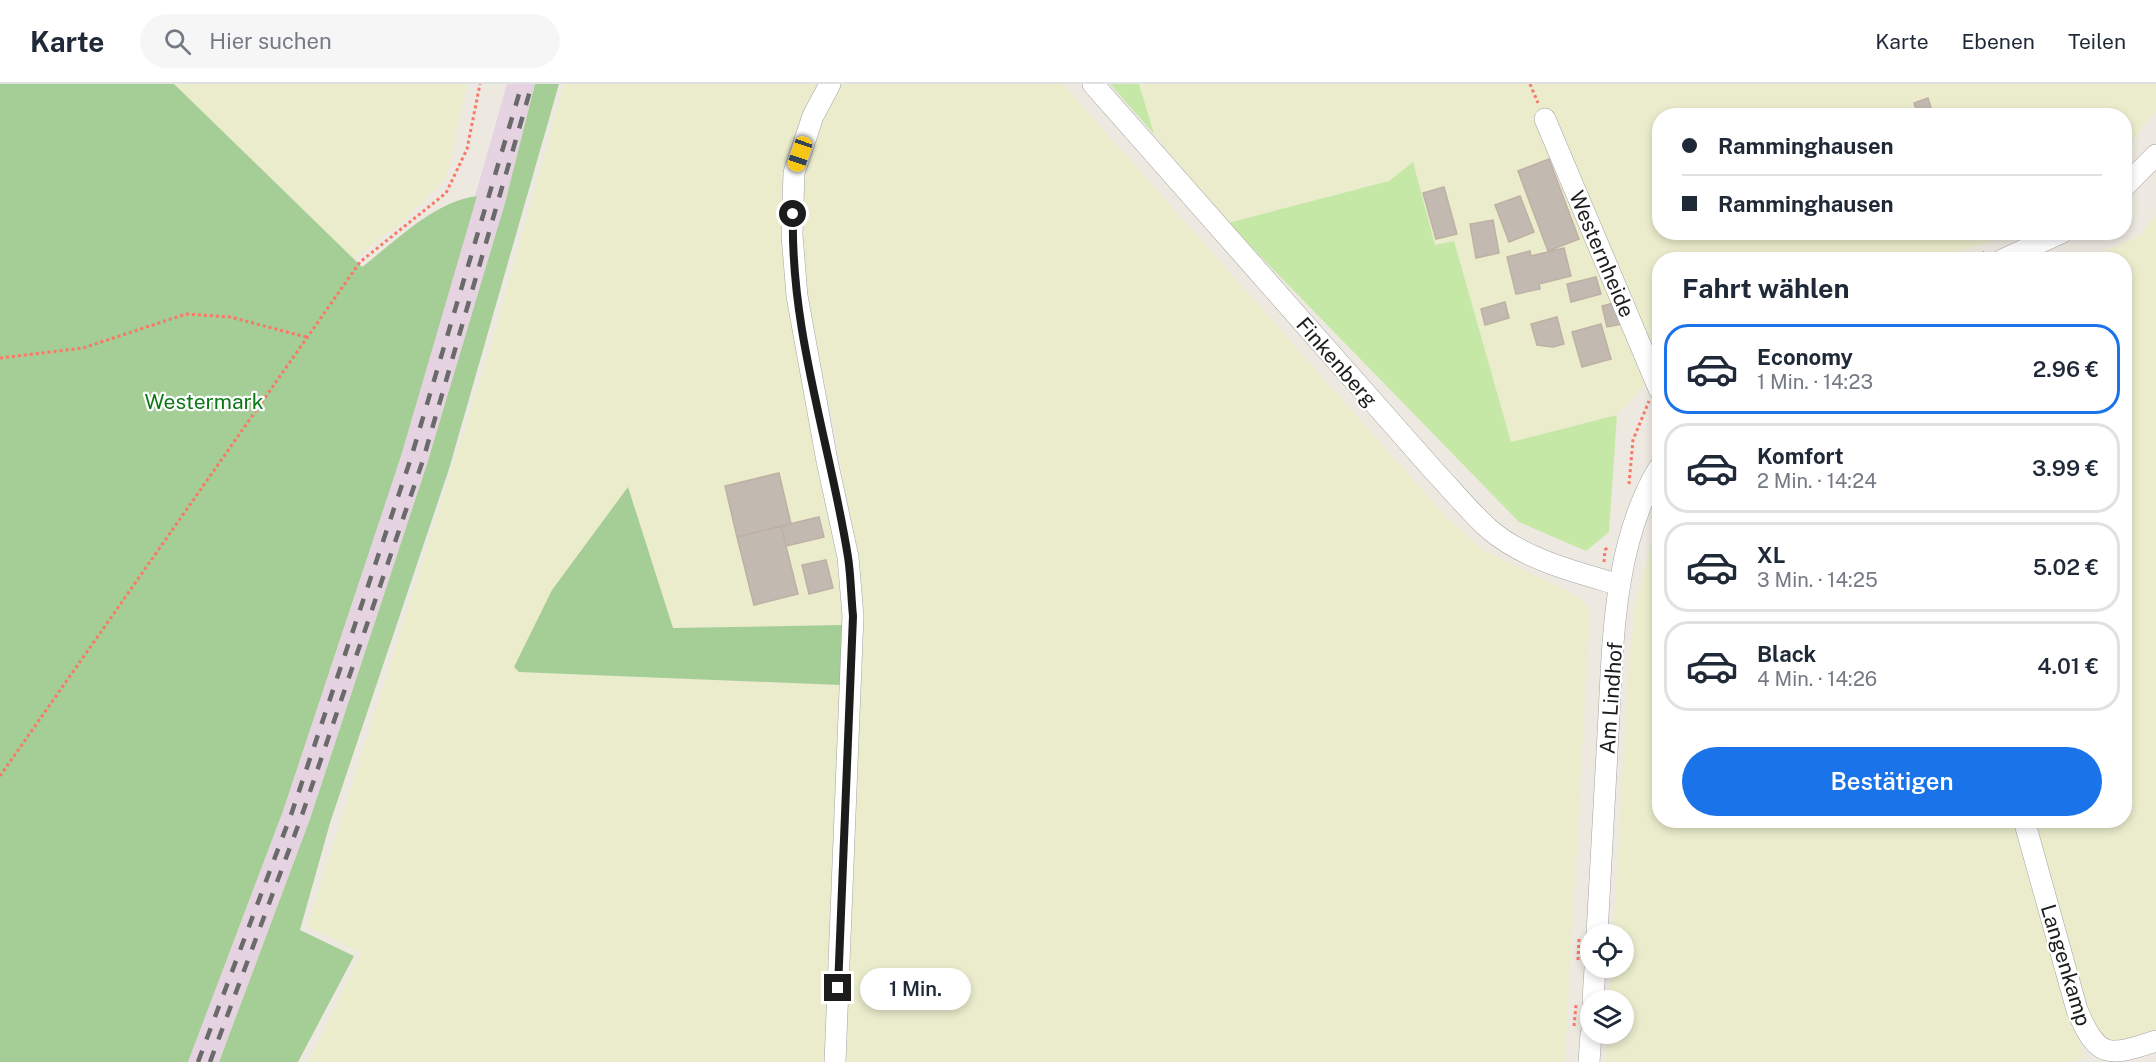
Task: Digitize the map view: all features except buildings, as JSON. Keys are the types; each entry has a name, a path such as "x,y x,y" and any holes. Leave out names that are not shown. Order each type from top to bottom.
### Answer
{"street":[{"path":"830,84 813,116 794,173 792,235 797,296 827,461 848,557 853,616 835,1062"},
{"name":"Finkenberg","path":"1093,84 1435,472 1490,530 1519,549 1555,566 1611,582"},
{"name":"Westernheide","path":"1545,119 1652,372"},
{"path":"2132,179 2156,155"},
{"path":"2019,252 2046,240"},
{"name":"Am Lindhof","path":"1598,924 1611,682 1611,582 1652,483"},
{"name":"Langenkamp","path":"2026,828 2077,1010 2089,1037 2101,1050 2116,1052 2156,1041"},
{"path":"1589,1062 1590,1044"}],"path":[{"path":"0,776 360,262 446,194 467,149 480,84"},
{"path":"0,358 82,348 186,314 230,317 306,337"},
{"path":"1628,489 1633,440 1645,408 1652,398"},
{"path":"1611,582 1605,550 1614,541"}],"shaded area":[{"path":"507,84 535,84 505,203 427,464 310,819 219,1062 188,1062 283,811 401,456"}],"green space":[{"name":"Westermark","path":"0,84 174,84 362,267 430,214 445,206 477,196 401,456 283,811 188,1062 0,1062"},
{"path":"174,84 467,84 446,179 400,224 354,259"},
{"path":"535,84 559,84 449,469 330,823 300,930 354,956 298,1062 219,1062 310,819 427,464 505,203"},
{"path":"564,84 822,84 789,148 782,174 781,212 789,301 838,553 842,625 672,628 628,487 552,590 519,672 841,685 825,1062 308,1062 361,953 307,927 491,345"},
{"path":"839,84 1063,84 1448,519 1486,552 1582,600 1590,612 1565,1062 844,1062 858,564 832,417 808,307 800,230 802,174 824,110"},
{"path":"1110,84 1139,84 1154,134"},
{"path":"1139,84 2156,84 2156,110 2132,141 2132,108 1652,108 1652,240 1994,240 1958,252 1652,252 1652,377 1617,415 1511,443 1454,241 1435,245 1413,163 1389,181 1228,223 1154,134"},
{"path":"1413,162 1435,245 1454,241 1511,442 1617,415 1609,532 1586,551 1519,522 1228,223 1389,181"},
{"path":"2156,214 2156,1034 2123,1044 2102,1037 2092,1022 2037,828 2132,828 2132,252 2102,252 2140,236"},
{"path":"628,487 673,628 842,625 841,685 519,672 514,667 552,590"},
{"path":"1652,541 1652,828 2019,828 2084,1058 2072,1062 1606,1062 1607,1044 1634,1044 1634,990 1610,990 1610,978 1634,978 1634,924 1614,924 1629,664 1635,603"}],"railway":[{"path":"198,1062 292,812 411,458 522,84"},
{"path":"210,1062 302,815 423,460 532,84"}],"route":[{"path":"793,214 792,235 797,296 827,461 848,557 853,616 849,670 838,988"}]}
